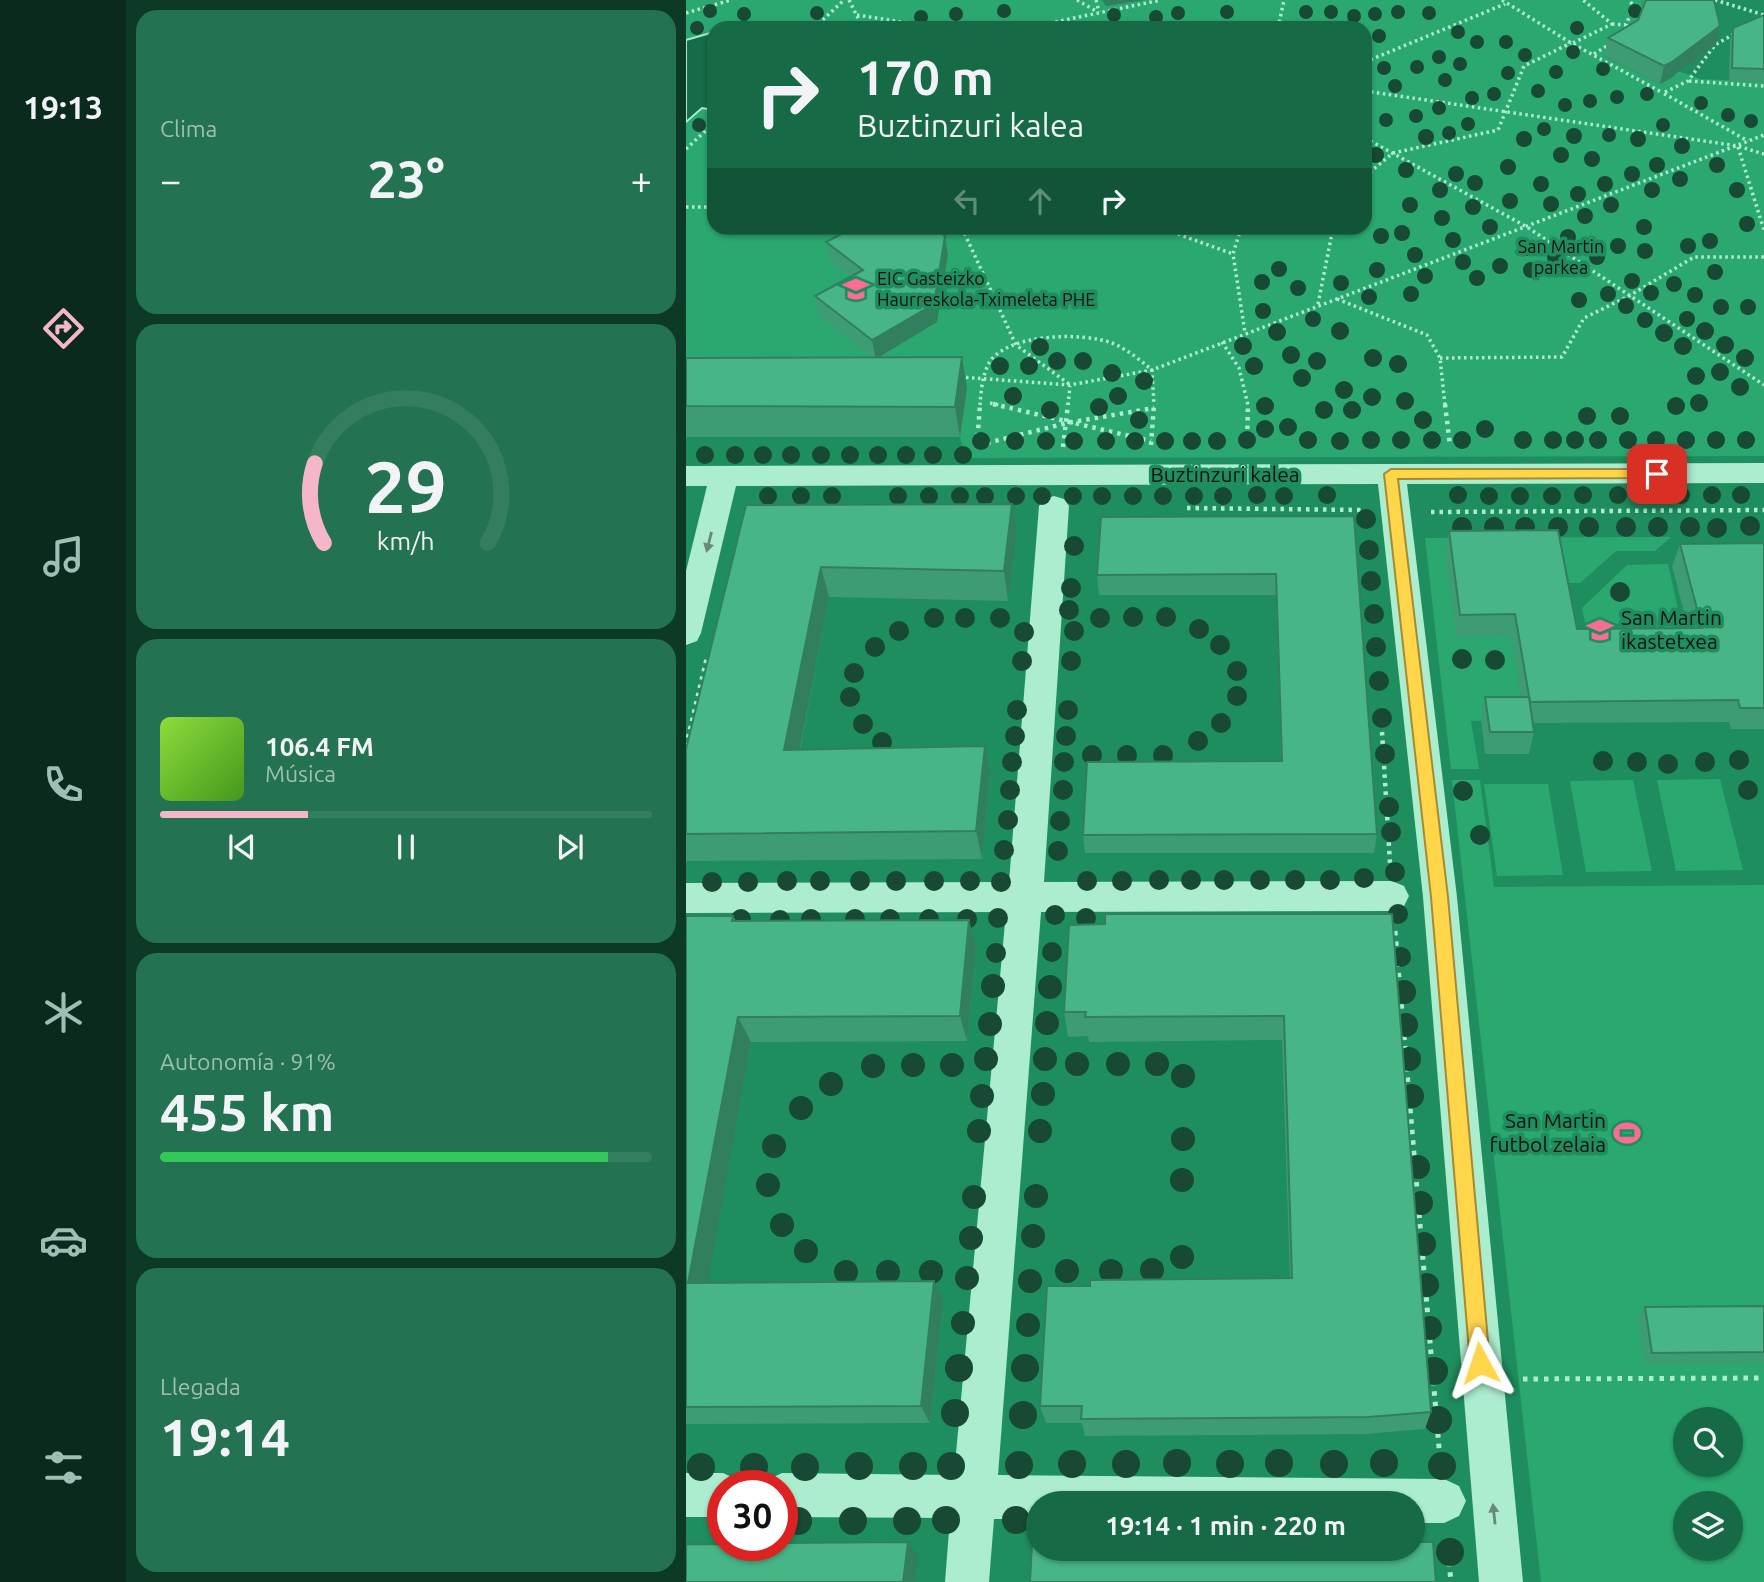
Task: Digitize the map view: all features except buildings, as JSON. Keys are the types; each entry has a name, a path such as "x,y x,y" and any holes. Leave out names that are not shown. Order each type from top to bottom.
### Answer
{"street":[{"path":"1391,474 1440,897 1500,1582"},
{"name":"Buztinzuri kalea","path":"686,475 1764,474"},
{"path":"686,633 724,476"},
{"path":"967,1582 1025,899 1054,506"},
{"path":"686,898 1392,896"},
{"path":"686,1495 707,1495"},
{"path":"798,1495 1444,1501"}],"path":[{"path":"686,13 731,0"},
{"path":"822,21 844,0"},
{"path":"849,0 859,21"},
{"path":"1077,0 1099,13"},
{"path":"1096,0 1099,13"},
{"path":"1060,21 1161,0"},
{"path":"1280,21 1284,0"},
{"path":"1502,0 1572,43 1749,141"},
{"path":"1583,0 1612,24"},
{"path":"1623,36 1633,5 1629,0"},
{"path":"1713,11 1713,0 1764,16"},
{"path":"1372,59 1506,4"},
{"path":"856,15 895,21"},
{"path":"1755,22 1764,16"},
{"path":"1372,170 1393,153 1499,130 1524,66 1612,24 1626,25"},
{"path":"1664,93 1688,80 1715,45 1736,33"},
{"path":"1714,34 1715,45"},
{"path":"1593,54 1613,42"},
{"path":"1688,80 1764,86"},
{"path":"1372,92 1738,146 1764,154"},
{"path":"686,149 707,130"},
{"path":"956,377 1070,385 1152,370 1764,135"},
{"path":"1372,142 1527,226 1764,386"},
{"path":"1738,146 1764,230"},
{"path":"686,207 707,207"},
{"path":"964,235 1016,345 1070,385"},
{"path":"1180,235 1233,254"},
{"path":"1239,235 1233,254 1245,333"},
{"path":"1318,305 1332,235"},
{"path":"1440,358 1562,357 1584,318 1629,296 1694,257 1764,257"},
{"path":"1336,299 1427,335 1440,358 1450,448"},
{"path":"977,451 983,377 995,356 1016,345 1051,338 1084,337 1107,341 1132,353 1152,370 1154,408 1150,453"},
{"path":"1222,342 1239,363 1246,385 1247,450"},
{"path":"1062,453 1070,385"},
{"path":"990,403 1151,441"},
{"path":"977,445 1067,423 1154,408"},
{"path":"1418,512 1764,510"},
{"path":"1381,731 1392,896 1451,1582"},
{"path":"1518,1379 1764,1378"}],"green space":[{"name":"San Martin parkea","path":"686,0 1102,0 1106,6 1144,0 1641,0 1644,14 1605,57 1660,84 1675,76 1675,70 1701,79 1764,82 1764,456 965,458 960,437 966,388 686,388"},
{"path":"1671,537 1655,551 1616,551 1580,583 1559,583 1569,636 1518,681 1524,719 1471,721 1479,769 1451,769 1425,538"},
{"path":"1668,564 1686,646 1590,646 1582,608 1627,565"},
{"path":"1720,779 1743,870 1676,871 1657,780"},
{"name":"San Martin futbol zelaia","path":"1452,780 1480,780 1494,887 1764,885 1764,1582 1541,1582"},
{"path":"1633,780 1652,871 1586,872 1570,781"},
{"path":"1484,784 1548,784 1563,875 1497,876"}],"shaded area":[{"path":"707,34 707,109 702,108 686,122 686,40"}],"place":[{"name":"EIC Gasteizko Haurreskola-Tximeleta PHE","path":"856,289"},
{"name":"San Martin ikastetxea","path":"1600,630"},
{"name":"San Martin futbol zelaia","path":"1627,1133"}],"route":[{"path":"1480,1363 1440,897 1391,474 1657,474"}]}
